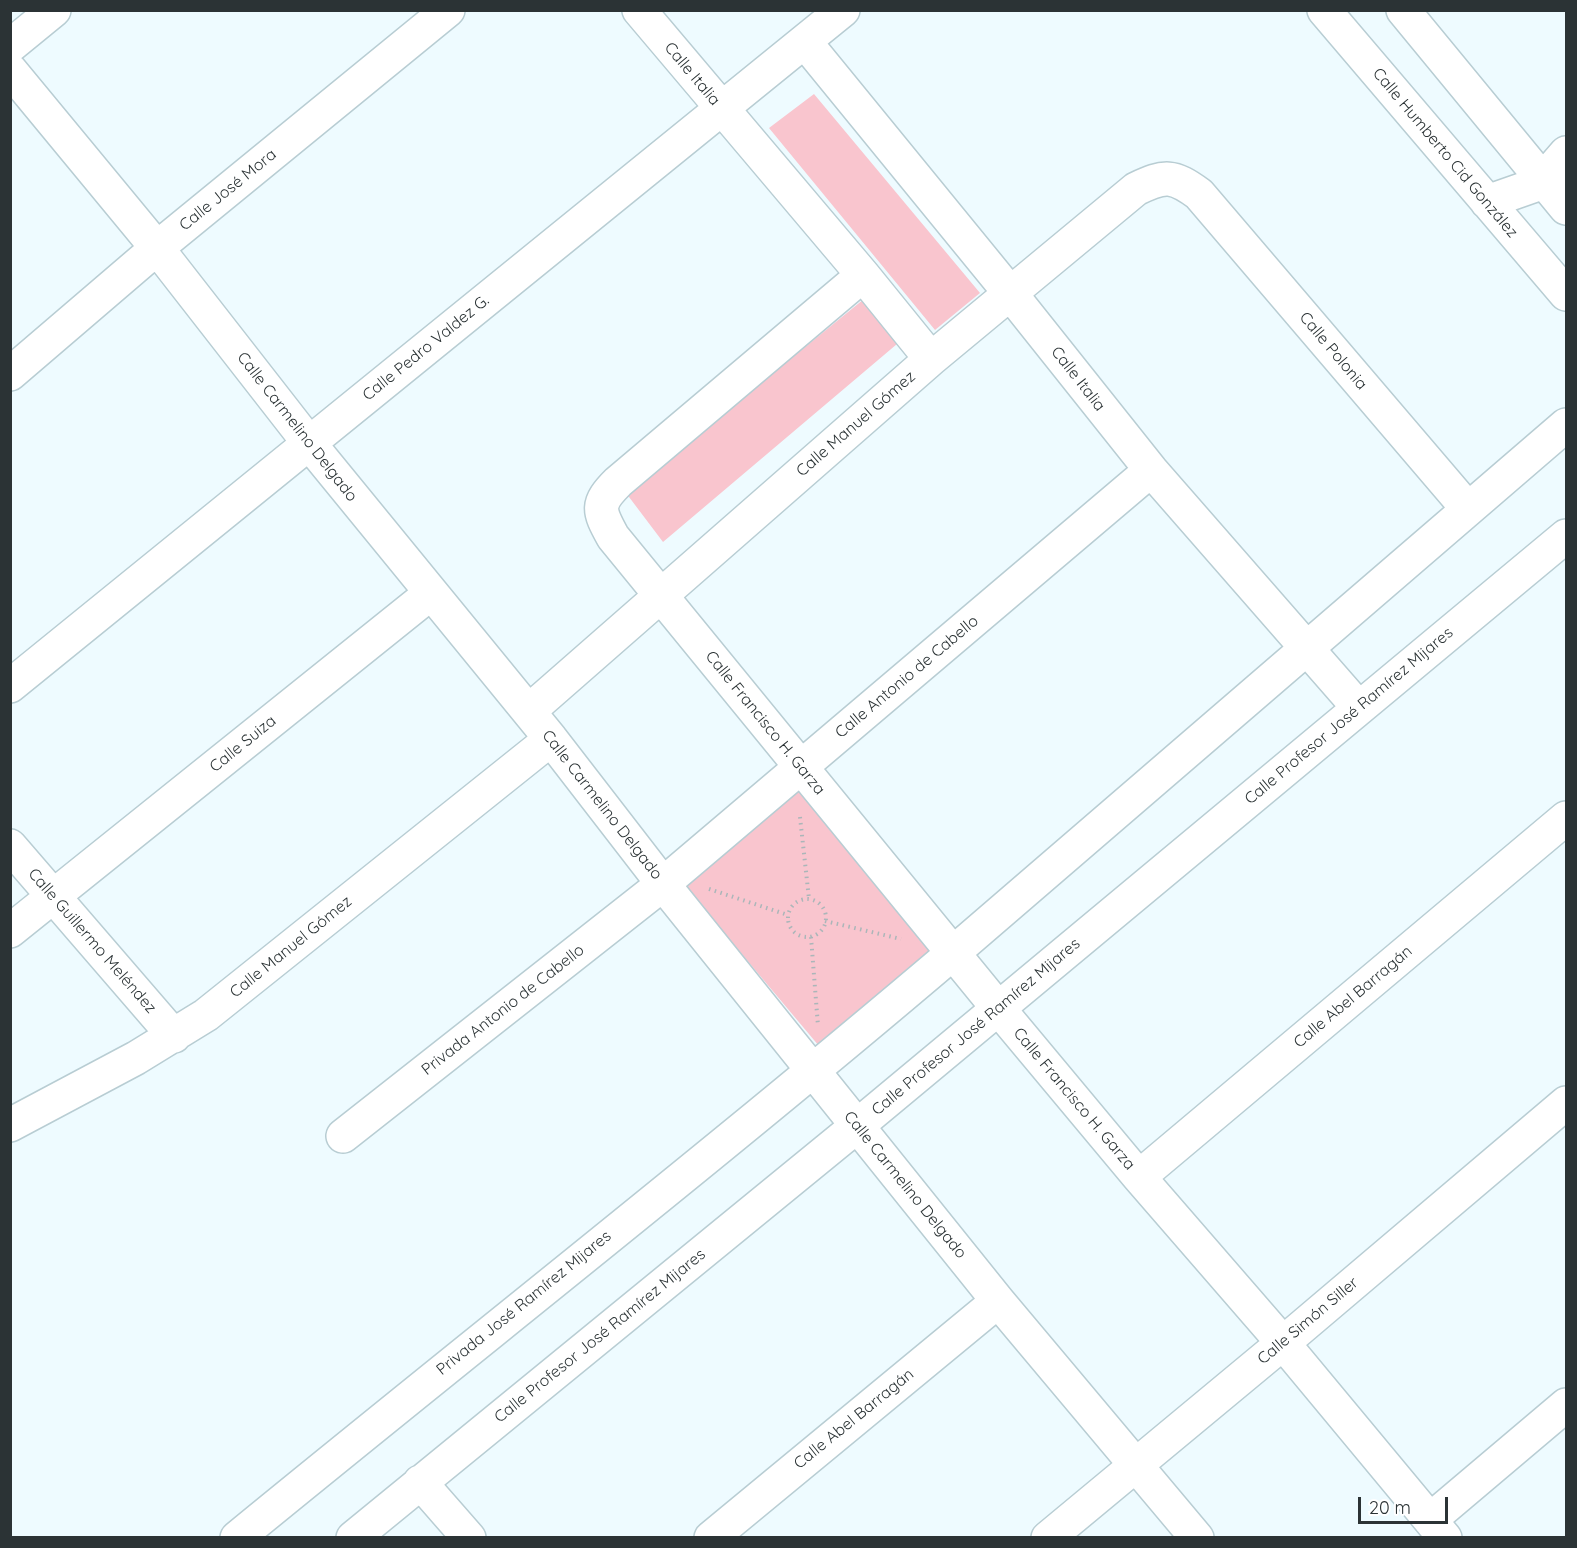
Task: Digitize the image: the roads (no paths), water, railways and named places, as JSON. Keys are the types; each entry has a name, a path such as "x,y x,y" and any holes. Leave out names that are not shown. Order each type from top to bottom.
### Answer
{"street":[{"path":"10,46 54,10"},
{"name":"Calle José Mora","path":"10,374 157,248 448,10"},
{"name":"Calle Italia","path":"639,10 931,358"},
{"name":"Calle Pedro Valdez G.","path":"10,686 843,10"},
{"name":"Calle Humberto Cid González","path":"1324,10 1566,294"},
{"path":"1403,10 1555,184 1566,208"},
{"name":"Calle Italia","path":"805,42 1010,293 1150,470 1359,708"},
{"name":"Calle Carmelino Delgado","path":"10,70 157,248 309,443 529,711 663,884 998,1301 1197,1538"},
{"path":"1555,184 1553,168 1566,153"},
{"name":"Calle Manuel Gómez","path":"529,711 931,358 1136,189 1158,179 1181,181 1199,194"},
{"path":"1487,202 1555,184"},
{"name":"Calle Polonia","path":"1199,194 1468,509"},
{"name":"Calle Francisco H. Garza","path":"863,275 618,482 607,494 601,506 604,520 613,537 998,1008 1438,1529"},
{"path":"813,1070 953,953 1566,425"},
{"name":"Calle Antonio de Cabello","path":"663,884 1150,470"},
{"name":"Calle Profesor José Ramírez Mijares","path":"353,1538 857,1126 1566,536"},
{"name":"Calle Suiza","path":"10,931 431,593"},
{"name":"Calle Manuel Gómez","path":"10,1125 174,1036 206,1016 551,739"},
{"name":"Calle Abel Barragán","path":"1139,1177 1566,818"},
{"name":"Calle Guillermo Meléndez","path":"10,846 174,1036"},
{"name":"Privada Antonio de Cabello","path":"343,1137 663,884"},
{"name":"Privada José Ramírez Mijares","path":"237,1538 813,1070"},
{"name":"Calle Simón Siller","path":"1048,1538 1566,1103"},
{"name":"Calle Abel Barragán","path":"711,1538 998,1301"},
{"path":"1438,1529 1566,1406"},
{"path":"420,1482 469,1538"}]}
